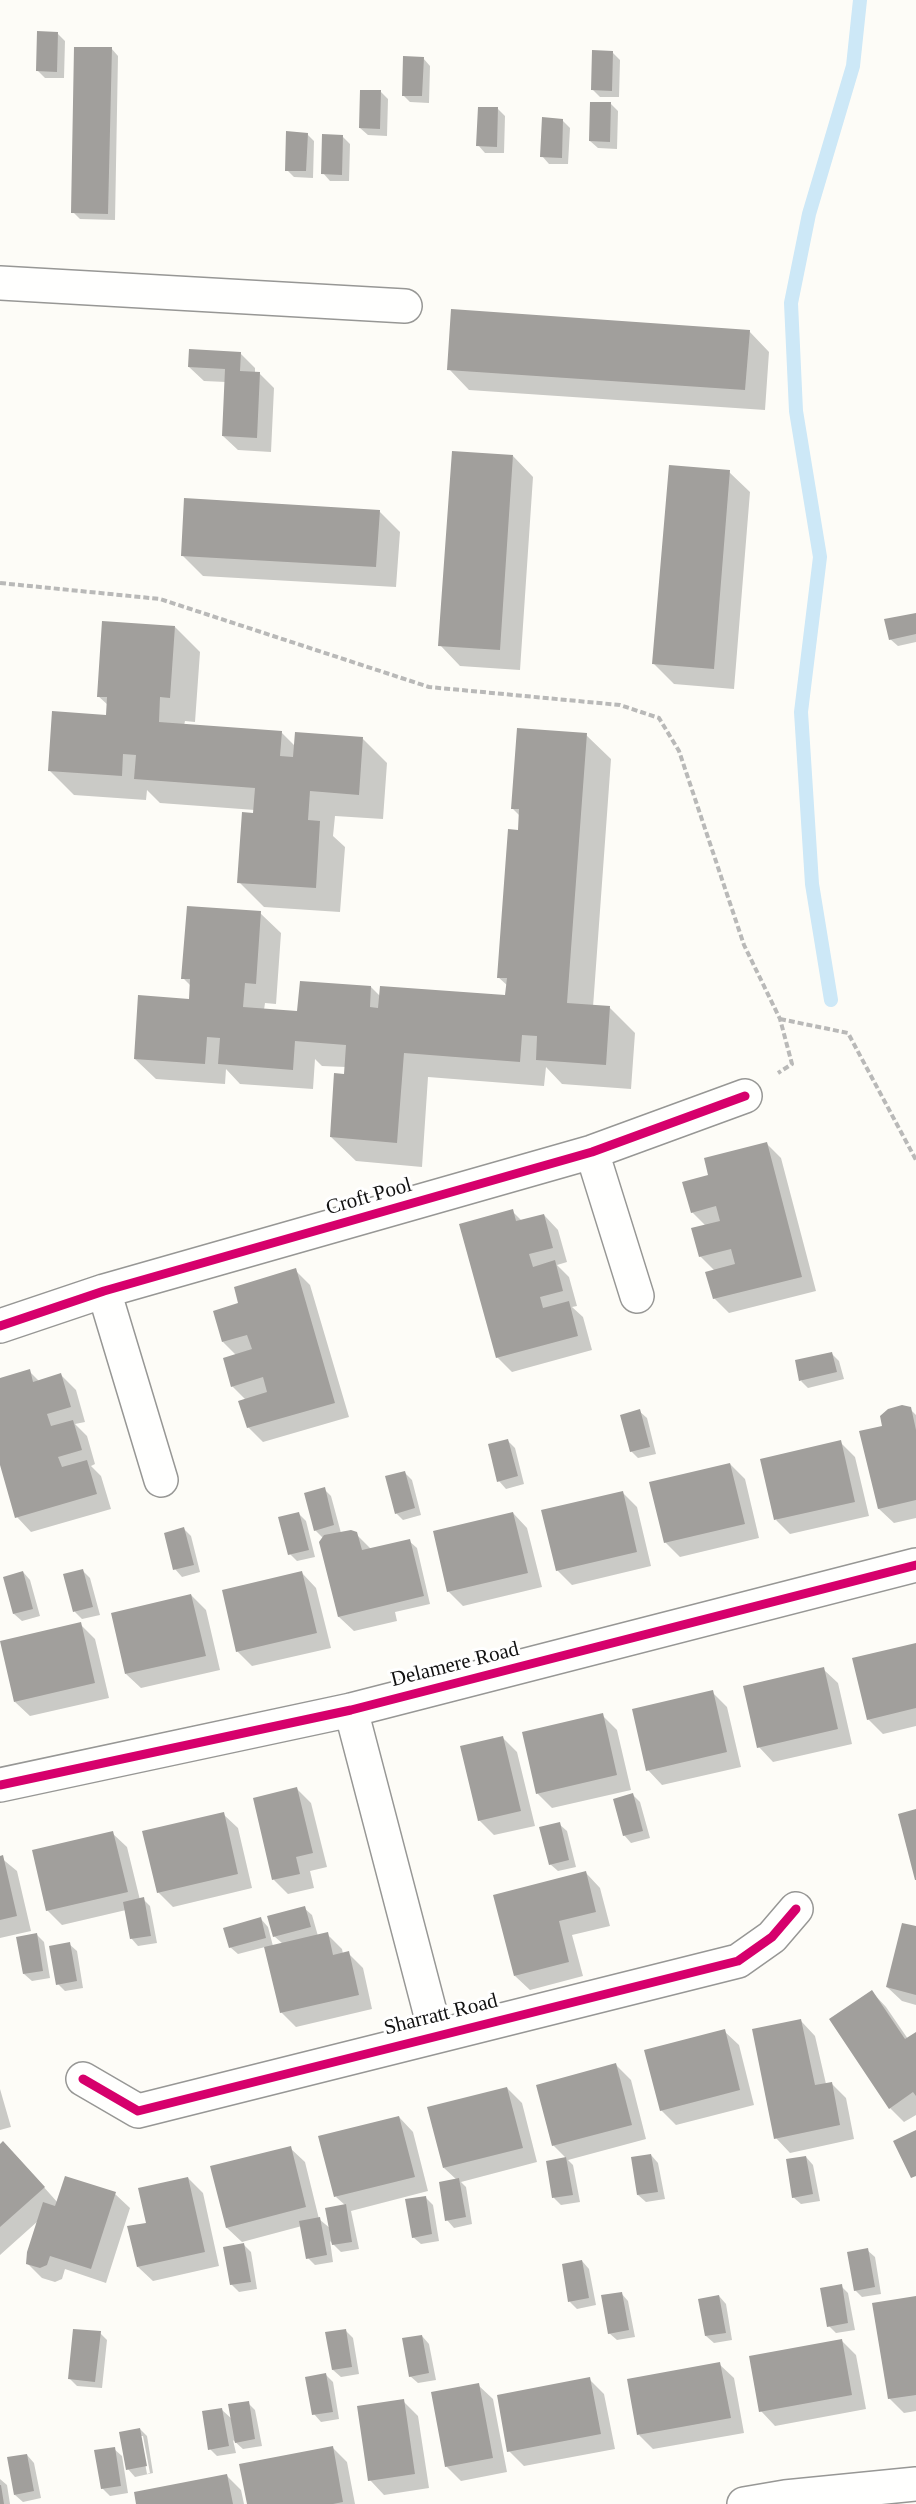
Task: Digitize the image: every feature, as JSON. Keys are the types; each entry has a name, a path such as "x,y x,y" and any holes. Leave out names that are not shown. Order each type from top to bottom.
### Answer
{"street":[{"path":"0,284 405,306"},
{"name":"Croft Pool","path":"0,1326 104,1292 592,1152 745,1096"},
{"path":"592,1152 637,1296"},
{"path":"104,1292 161,1480"},
{"name":"Delamere Road","path":"0,1785 351,1710 916,1565"},
{"name":"Sharratt Road","path":"351,1710 436,2035"},
{"name":"Sharratt Road","path":"83,2079 138,2111 738,1961 772,1937 796,1909"},
{"path":"744,2504 785,2497 916,2484"}],"path":[{"path":"0,583 160,599 429,687 620,705 659,718 679,751 744,945 780,1019 792,1064 745,1096"},
{"path":"780,1019 848,1033 916,1160"}],"building":[{"path":"37,31 58,32 57,72 36,71"},
{"path":"74,47 112,47 108,214 71,213"},
{"path":"592,50 613,51 612,91 591,90"},
{"path":"403,56 424,57 422,96 402,96"},
{"path":"360,90 381,90 380,129 359,128"},
{"path":"590,102 611,102 610,142 589,141"},
{"path":"478,107 498,107 497,147 476,146"},
{"path":"542,117 563,119 562,158 540,157"},
{"path":"286,131 308,133 306,171 285,171"},
{"path":"322,134 343,135 342,175 321,174"},
{"path":"451,309 750,330 745,390 447,370"},
{"path":"189,349 241,352 240,371 260,372 257,438 222,436 225,369 188,367"},
{"path":"452,451 513,455 500,650 438,646"},
{"path":"669,465 730,470 714,669 652,664"},
{"path":"184,498 380,510 376,567 181,556"},
{"path":"916,613 916,634 889,640 884,619"},
{"path":"102,621 175,626 170,698 160,697 159,722 282,731 280,756 293,757 295,732 363,737 359,795 310,791 308,820 320,821 316,888 237,883 242,812 253,813 255,788 134,779 136,755 123,754 122,776 48,771 52,711 106,715 107,697 97,697"},
{"path":"517,728 587,733 567,1003 610,1006 606,1065 536,1060 537,1036 522,1035 520,1062 404,1053 397,1143 330,1137 334,1073 344,1074 346,1045 295,1041 293,1070 218,1064 220,1038 207,1037 205,1064 134,1059 138,995 189,999 190,979 181,979 187,906 261,911 256,984 245,983 243,1007 297,1011 300,981 371,986 370,1007 378,1008 380,986 505,995 507,978 497,978 508,829 518,830 519,809 511,809"},
{"path":"767,1142 802,1277 713,1299 705,1272 735,1264 731,1249 699,1257 691,1228 720,1221 716,1206 691,1213 682,1182 708,1175 704,1158"},
{"path":"513,1209 516,1221 544,1214 553,1248 529,1254 533,1267 555,1260 563,1291 540,1297 543,1308 569,1301 578,1336 496,1358 459,1224"},
{"path":"296,1268 335,1403 247,1428 238,1401 267,1392 263,1377 231,1387 223,1358 252,1349 247,1335 222,1342 213,1311 238,1303 234,1287"},
{"path":"832,1352 837,1372 799,1381 795,1360"},
{"path":"30,1369 33,1382 61,1373 71,1407 47,1414 51,1426 73,1420 82,1450 58,1457 62,1467 87,1460 97,1494 15,1518 0,1465 0,1378"},
{"path":"902,1405 911,1407 916,1430 916,1500 878,1509 859,1431 882,1426 880,1416 888,1409"},
{"path":"640,1409 650,1447 630,1452 620,1415"},
{"path":"508,1439 518,1476 497,1482 488,1444"},
{"path":"841,1440 855,1502 774,1520 760,1459"},
{"path":"730,1463 745,1524 664,1543 649,1482"},
{"path":"405,1471 415,1508 395,1514 385,1476"},
{"path":"325,1487 334,1525 314,1531 304,1493"},
{"path":"623,1491 637,1552 556,1571 541,1510"},
{"path":"299,1512 309,1550 288,1555 278,1517"},
{"path":"513,1512 528,1573 447,1592 433,1531"},
{"path":"184,1527 194,1565 173,1570 164,1533"},
{"path":"351,1530 357,1532 362,1550 410,1539 424,1596 338,1617 319,1542 324,1535"},
{"path":"83,1569 93,1607 73,1612 63,1574"},
{"path":"23,1571 33,1609 13,1614 3,1577"},
{"path":"302,1571 317,1633 236,1652 222,1590"},
{"path":"191,1594 206,1656 125,1674 111,1613"},
{"path":"81,1622 95,1683 14,1702 0,1641"},
{"path":"916,1643 916,1708 867,1720 852,1658"},
{"path":"824,1667 838,1729 757,1748 743,1686"},
{"path":"713,1690 727,1752 646,1771 632,1709"},
{"path":"603,1713 617,1775 536,1794 522,1732"},
{"path":"503,1736 521,1811 478,1821 460,1746"},
{"path":"297,1787 313,1853 296,1857 300,1874 272,1880 253,1798"},
{"path":"633,1793 643,1831 623,1836 613,1799"},
{"path":"916,1809 916,1880 915,1880 898,1814"},
{"path":"224,1812 238,1874 157,1893 142,1831"},
{"path":"560,1822 569,1860 549,1865 539,1827"},
{"path":"113,1831 128,1892 46,1911 32,1850"},
{"path":"3,1855 17,1916 0,1920 0,1856"},
{"path":"586,1871 596,1912 559,1921 569,1962 514,1976 493,1895"},
{"path":"144,1897 151,1936 130,1939 123,1902"},
{"path":"305,1906 311,1927 273,1937 267,1916"},
{"path":"261,1917 266,1938 229,1948 223,1928"},
{"path":"902,1923 916,1926 916,1995 886,1987"},
{"path":"328,1932 333,1955 349,1951 359,1995 280,2013 264,1947"},
{"path":"37,1933 43,1971 23,1974 16,1937"},
{"path":"70,1942 77,1981 56,1985 49,1946"},
{"path":"872,1990 905,2039 916,2032 916,2096 913,2092 889,2109 829,2019"},
{"path":"801,2019 815,2085 832,2082 840,2125 774,2139 752,2029"},
{"path":"725,2029 740,2090 660,2111 644,2050"},
{"path":"616,2063 632,2125 552,2146 536,2085"},
{"path":"507,2087 523,2148 443,2168 427,2107"},
{"path":"399,2116 415,2177 334,2197 318,2136"},
{"path":"916,2130 916,2176 911,2178 893,2141"},
{"path":"3,2141 45,2187 0,2227 0,2144"},
{"path":"291,2146 306,2207 226,2228 210,2166"},
{"path":"651,2154 658,2192 637,2195 631,2157"},
{"path":"806,2156 813,2194 792,2198 786,2159"},
{"path":"566,2157 573,2195 552,2198 546,2161"},
{"path":"65,2176 116,2192 91,2269 50,2256 47,2265 40,2268 26,2264 27,2252 43,2202 55,2206"},
{"path":"188,2177 205,2252 137,2267 127,2226 146,2223 138,2188"},
{"path":"459,2178 466,2217 445,2221 439,2182"},
{"path":"426,2196 432,2234 412,2238 405,2199"},
{"path":"346,2204 352,2242 332,2245 325,2208"},
{"path":"320,2217 327,2255 306,2259 299,2221"},
{"path":"244,2243 251,2282 230,2285 223,2247"},
{"path":"868,2248 875,2287 854,2291 847,2252"},
{"path":"582,2260 589,2298 568,2302 562,2264"},
{"path":"842,2284 848,2323 827,2327 820,2288"},
{"path":"622,2292 629,2330 608,2334 601,2295"},
{"path":"719,2295 726,2333 705,2336 698,2299"},
{"path":"916,2296 916,2395 888,2399 872,2303"},
{"path":"73,2329 101,2331 95,2382 68,2379"},
{"path":"346,2329 352,2367 332,2370 325,2332"},
{"path":"422,2335 429,2373 409,2377 402,2338"},
{"path":"842,2339 852,2395 759,2412 749,2356"},
{"path":"720,2362 731,2418 637,2435 627,2379"},
{"path":"326,2373 333,2412 312,2415 305,2377"},
{"path":"590,2377 601,2434 507,2452 497,2395"},
{"path":"479,2383 493,2458 445,2467 431,2392"},
{"path":"404,2399 415,2474 368,2481 357,2406"},
{"path":"249,2401 255,2439 235,2443 228,2404"},
{"path":"222,2408 229,2446 208,2450 202,2411"},
{"path":"140,2428 147,2466 126,2470 119,2432"},
{"path":"333,2446 343,2502 247,2504 239,2464"},
{"path":"115,2447 121,2486 101,2489 94,2450"},
{"path":"27,2454 34,2491 14,2495 7,2457"},
{"path":"227,2474 233,2504 136,2504 134,2492"},
{"path":"1,2485 4,2504 0,2504"}],"waterway":[{"path":"831,1000 812,884 801,712 820,557 796,411 791,303 809,214 853,66 860,0"}],"cycle path":[{"path":"0,1326 104,1291 592,1152 745,1096"},
{"path":"0,1785 351,1710 916,1565"},
{"path":"83,2079 138,2111 738,1961 772,1937 796,1909"}]}
